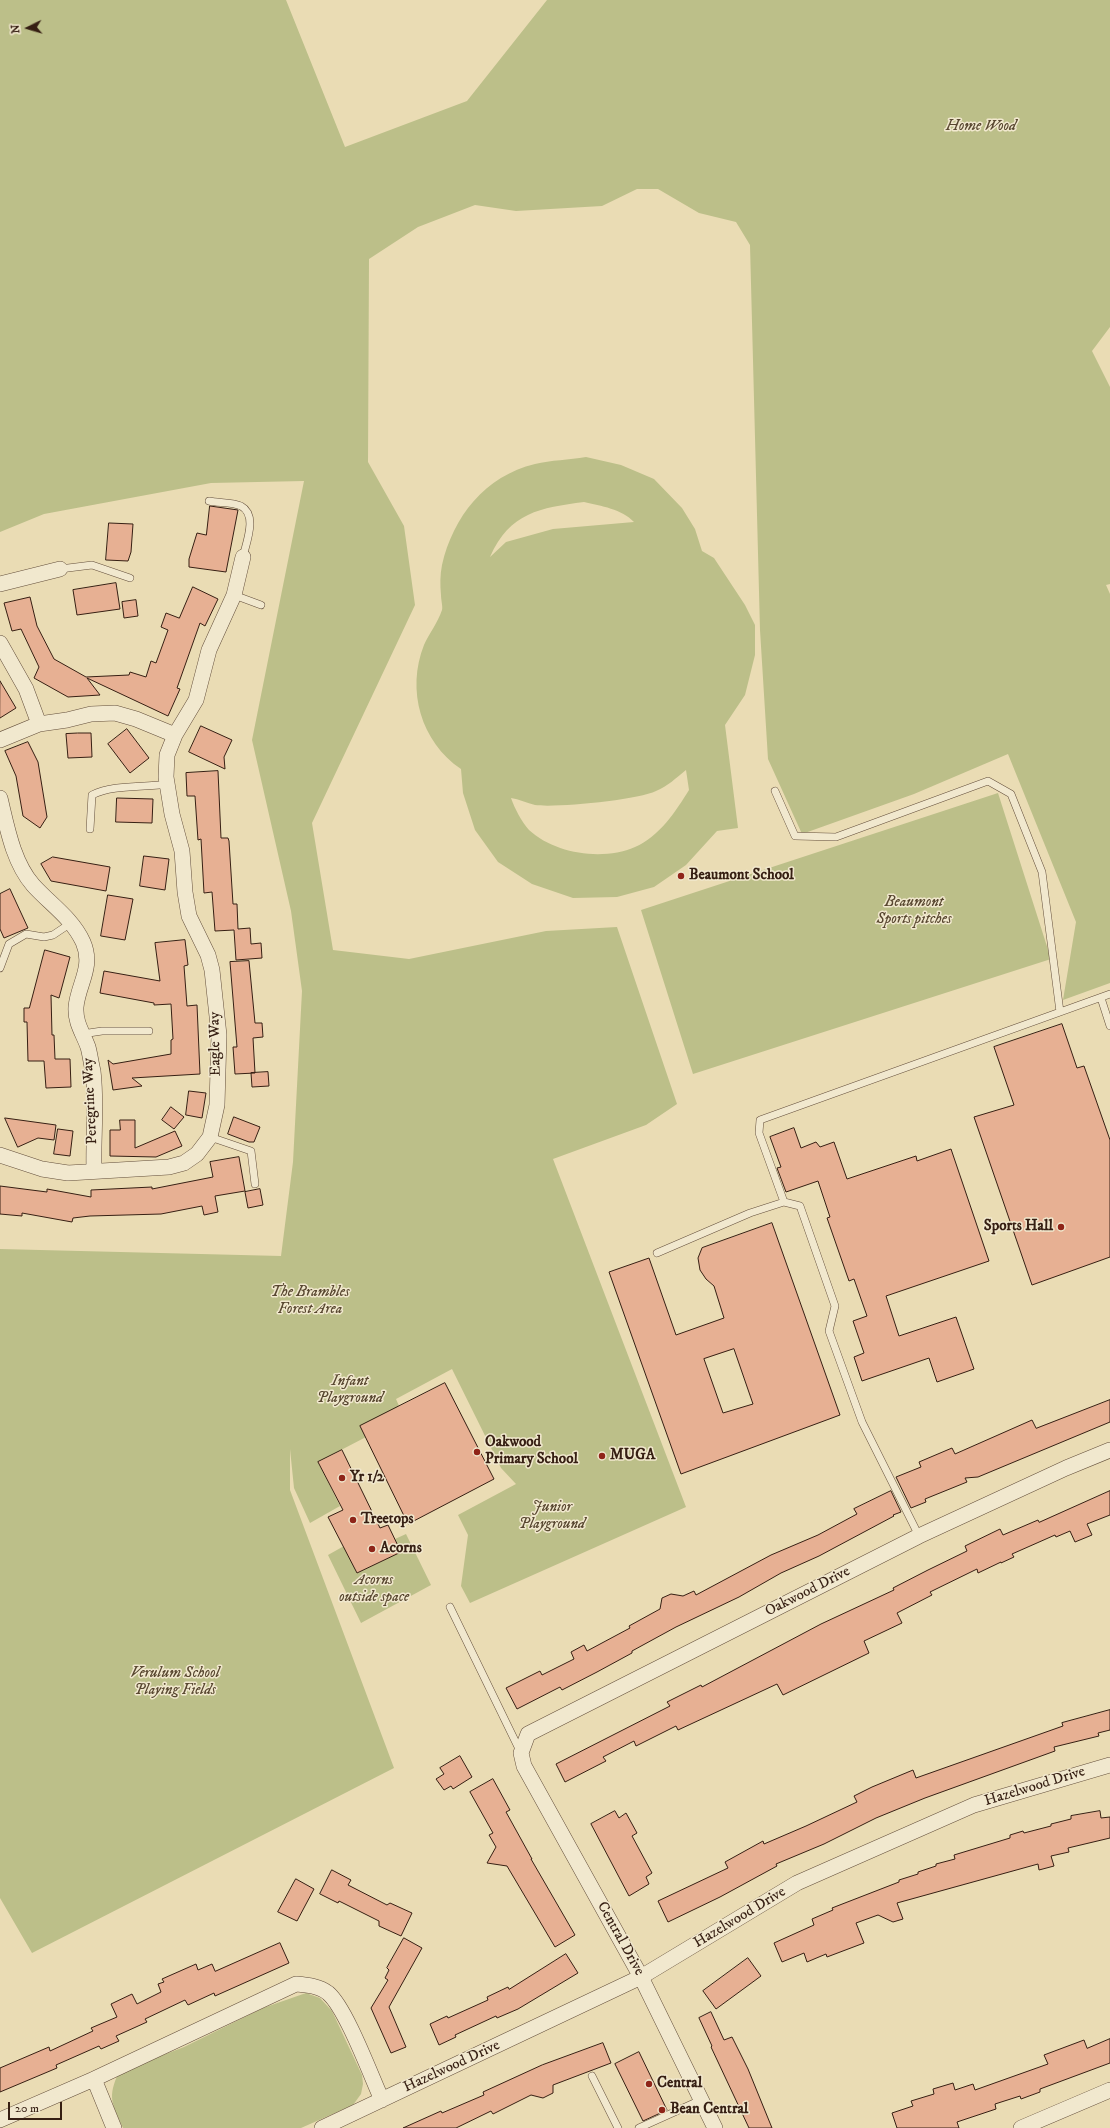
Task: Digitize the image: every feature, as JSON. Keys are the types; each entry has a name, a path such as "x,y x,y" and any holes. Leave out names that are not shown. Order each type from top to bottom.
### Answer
{"street":[{"name":"Eagle Way","path":"0,1155 42,1169 68,1173 169,1167 184,1163 197,1154 210,1136 217,1104 218,1034 212,970 208,955 190,916 185,892 182,851 172,814 167,784 167,755 175,736 196,700 209,650 234,595 243,556"},
{"path":"0,584 60,569"},
{"path":"0,643 26,689 39,724"},
{"path":"0,740 39,724 67,720 90,714 115,712 136,719 175,736"},
{"name":"Peregrine Way","path":"0,798 8,831 17,858 33,885 71,924 83,942 87,957 85,980 76,1006 77,1023 88,1047 93,1072 94,1171"},
{"name":"Oakwood Drive","path":"521,1753 528,1734 919,1536 1066,1468 1110,1450"},
{"name":"Central Drive","path":"521,1753 524,1766 641,1977 715,2128"},
{"name":"Hazelwood Drive","path":"322,2128 641,1977 797,1883 974,1805 1110,1765"},
{"path":"0,2120 94,2079 296,1984 311,1985 328,1993 342,2011 382,2100"},
{"path":"94,2079 114,2128"},
{"path":"1021,2128 1110,2090"}],"lane":[{"path":"209,501 240,506 246,510 251,520 243,556"},
{"path":"60,569 92,565 130,578"},
{"path":"234,595 261,605"},
{"path":"775,791 796,836 836,836 988,781 1011,794 1042,872 1060,1012"},
{"path":"90,829 92,795 105,788 147,788 167,784"},
{"path":"0,968 9,944 26,934 44,937 53,935 71,924"},
{"path":"784,1202 759,1133 760,1120 1110,994"},
{"path":"1101,998 1110,1026"},
{"path":"82,1034 102,1031 149,1031"},
{"path":"210,1136 251,1150 255,1184"},
{"path":"657,1253 750,1213 784,1202 800,1206 835,1306 829,1331 862,1422 919,1536"},
{"path":"450,1607 521,1753"},
{"path":"592,2076 618,2128"},
{"path":"639,2128 701,2100"}],"green space":[{"path":"0,0 286,0 345,147 467,101 547,0 1110,0 1110,327 1092,351 1110,387 1110,584 1106,585 1110,594 1110,983 1063,1000 1076,922 1008,754 914,794 802,834 768,759 760,630 750,245 736,222 699,213 658,189 637,189 602,206 516,211 475,205 418,227 369,259 368,462 404,526 415,605 312,823 333,950 409,959 546,931 617,927 677,1104 646,1125 553,1159 686,1507 470,1603 461,1586 468,1535 458,1515 516,1484 501,1468 452,1369 396,1399 399,1406 366,1437 318,1462 340,1506 310,1523 294,1488 290,1449 290,1490 394,1768 32,1953 0,1898 0,1249 281,1256 293,1162 302,991 291,911 252,740 304,481 211,483 44,514 0,532"},
{"path":"586,457 621,465 654,479 682,508 695,529 702,551 714,558 745,605 755,625 755,655 745,695 725,725 738,828 717,831 686,865 654,887 617,897 573,898 532,884 498,862 475,830 463,793 461,769 447,758 436,745 427,730 417,697 417,680 419,662 424,645 442,609 440,584 442,565 447,547 463,515 474,501 487,489 501,478 517,470 535,464","holes":["584,502 617,511 624,514 634,522 553,529 506,542 490,557 498,542 507,530 517,521 540,510","686,770 689,790 666,823 644,843 609,854 580,853 552,845 529,830 516,811 511,798 535,805 545,806 615,800 656,791"]},
{"name":"Beaumont Sports pitches","path":"998,793 1051,959 693,1074 641,910"},
{"name":"Acorns outside space","path":"406,1534 431,1585 361,1623 328,1555 344,1546 357,1573 401,1552 395,1539"},
{"path":"306,1993 320,1998 332,2011 362,2075 363,2084 361,2094 353,2105 301,2128 123,2128 112,2100 113,2088 119,2072 184,2047 263,2008"}],"building":[{"path":"210,506 238,510 226,572 189,567 189,559 197,533 206,535"},
{"path":"109,523 133,524 131,552 128,561 106,560"},
{"path":"116,583 120,609 77,615 73,590"},
{"path":"193,587 218,599 205,626 200,623 177,688 180,689 168,716 87,678 100,695 68,697 34,678 39,667 21,629 12,631 4,603 30,597 37,626 54,659 86,677 129,675 130,672 146,677 151,661 156,663 168,630 161,627 166,613 179,618"},
{"path":"136,600 138,616 124,618 122,602"},
{"path":"0,681 16,708 0,718"},
{"path":"201,726 232,740 224,757 225,769 189,752"},
{"path":"127,729 149,758 130,773 108,744"},
{"path":"91,733 92,757 68,758 66,734"},
{"path":"28,742 38,762 47,817 40,828 23,816 16,776 5,751"},
{"path":"218,771 221,838 228,838 229,841 233,904 237,904 238,929 250,928 251,944 261,943 262,958 236,960 234,930 215,931 212,892 204,893 201,839 198,840 195,796 187,796 186,773"},
{"path":"117,798 153,799 152,823 116,822"},
{"path":"144,856 169,859 165,890 140,886"},
{"path":"53,857 110,867 106,891 51,881 41,864"},
{"path":"10,889 28,928 4,938 0,929 0,894"},
{"path":"108,895 133,899 125,940 101,936"},
{"path":"185,940 188,965 184,966 187,1006 197,1005 200,1074 132,1078 142,1086 113,1090 108,1060 113,1064 171,1054 171,1040 173,1039 171,1004 154,1005 154,1003 100,993 104,971 160,981 155,943"},
{"path":"45,950 70,957 59,998 51,995 52,1035 54,1035 55,1059 70,1059 71,1087 46,1088 44,1061 28,1061 27,1022 24,1022 24,1008 29,1008"},
{"path":"249,961 255,1023 262,1023 263,1037 253,1038 255,1073 235,1074 233,1047 237,1047 230,962"},
{"path":"1062,1024 1077,1068 1084,1066 1110,1140 1110,1257 1032,1285 974,1117 1014,1105 994,1047"},
{"path":"268,1072 269,1086 252,1087 251,1073"},
{"path":"189,1091 206,1093 202,1118 186,1115"},
{"path":"171,1107 184,1117 174,1129 162,1120"},
{"path":"234,1117 260,1127 254,1142 249,1142 228,1134"},
{"path":"5,1118 56,1125 54,1140 38,1138 18,1147"},
{"path":"120,1120 135,1120 135,1148 175,1131 182,1146 156,1157 110,1156 110,1130 120,1130"},
{"path":"794,1128 801,1148 816,1142 820,1147 834,1142 847,1179 916,1156 917,1161 951,1149 989,1261 886,1296 899,1336 956,1317 974,1369 937,1382 929,1358 862,1381 854,1357 864,1353 853,1321 867,1316 854,1279 849,1281 827,1218 830,1217 818,1181 786,1192 777,1168 781,1167 770,1137"},
{"path":"58,1129 73,1131 70,1156 54,1154"},
{"path":"239,1157 245,1191 215,1196 218,1212 204,1215 202,1206 161,1214 90,1216 73,1218 72,1222 22,1213 22,1216 0,1214 0,1186 47,1192 47,1189 91,1197 91,1190 152,1187 152,1189 213,1177 210,1162"},
{"path":"260,1189 263,1205 248,1208 245,1192"},
{"path":"772,1223 840,1415 681,1474 609,1272 649,1258 676,1335 724,1318 714,1286 706,1279 700,1270 698,1258 702,1248","holes":["734,1349 753,1404 723,1413 704,1359"]},
{"path":"445,1383 494,1479 408,1524 360,1426"},
{"path":"1110,1400 1110,1422 978,1477 965,1478 967,1482 925,1499 926,1502 911,1508 896,1477 921,1467 919,1462 952,1448 955,1454 1032,1420 1036,1428"},
{"path":"342,1450 380,1528 388,1525 401,1552 357,1573 328,1517 343,1510 318,1462"},
{"path":"891,1491 901,1512 819,1556 781,1573 739,1597 676,1627 632,1651 632,1653 562,1690 560,1687 517,1709 506,1688 540,1671 542,1675 574,1659 571,1652 584,1645 587,1651 630,1628 629,1626 660,1609 662,1598 671,1594 683,1596 694,1591 696,1595 771,1555 818,1535 857,1514 854,1509"},
{"path":"1110,1491 1110,1515 1087,1524 1092,1535 1075,1542 1070,1531 1056,1537 1055,1535 1012,1554 1014,1557 978,1573 977,1569 930,1592 932,1595 897,1613 902,1623 864,1641 869,1653 783,1695 777,1684 678,1730 676,1726 636,1746 634,1741 603,1757 606,1761 565,1782 556,1764 670,1706 667,1702 701,1685 702,1687 821,1624 894,1590 893,1588 967,1551 965,1546 1000,1529 1003,1535 1038,1520 1039,1522"},
{"path":"1110,1710 1110,1730 1098,1733 1099,1736 1054,1747 1055,1751 925,1798 876,1818 824,1844 776,1864 777,1866 720,1897 668,1922 658,1901 728,1868 725,1862 763,1841 764,1844 857,1802 854,1796 872,1787 913,1770 916,1778 1063,1726 1062,1723"},
{"path":"460,1756 472,1777 453,1789 451,1786 444,1790 436,1779 444,1774 440,1768"},
{"path":"493,1779 510,1810 506,1812 575,1935 555,1947 507,1866 487,1863 496,1847 489,1835 493,1833 470,1792"},
{"path":"615,1811 619,1818 626,1813 637,1833 632,1836 652,1873 646,1877 649,1884 629,1896 591,1824"},
{"path":"1100,1811 1101,1818 1110,1817 1110,1838 1068,1848 1069,1852 1051,1856 1054,1866 1039,1870 1038,1864 897,1903 903,1919 893,1922 878,1915 856,1923 864,1943 827,1957 826,1954 807,1962 804,1953 782,1962 774,1943 814,1925 812,1919 833,1910 832,1908 899,1882 899,1880 918,1874 918,1872 936,1866 936,1864 955,1859 954,1855 1010,1838 1010,1835 1023,1831 1024,1833 1051,1826 1051,1824 1071,1819 1071,1816"},
{"path":"332,1870 351,1880 348,1885 387,1905 390,1903 412,1913 401,1936 379,1926 379,1921 339,1901 338,1903 320,1894"},
{"path":"296,1879 314,1889 297,1921 278,1912"},
{"path":"404,1938 422,1948 389,2007 406,2047 391,2053 371,2008 388,1980 385,1978 389,1970 387,1968"},
{"path":"280,1943 289,1963 215,1996 214,1993 188,2005 185,2000 145,2019 147,2022 116,2036 119,2041 101,2049 99,2046 56,2065 57,2068 0,2092 0,2068 49,2047 50,2051 93,2031 91,2028 117,2017 111,2004 132,1994 137,2004 161,1992 158,1984 164,1982 162,1979 196,1964 198,1970 212,1964 215,1971"},
{"path":"566,1954 578,1973 518,2009 497,2018 496,2016 455,2035 456,2037 439,2045 430,2024 447,2016 448,2018 488,2000 487,1997 508,1987 509,1989"},
{"path":"748,1958 761,1976 716,2009 703,1991"},
{"path":"711,2012 724,2040 732,2037 748,2069 772,2128 749,2128 699,2018"},
{"path":"1110,2039 1110,2063 1040,2089 1040,2092 1021,2099 1020,2096 995,2104 996,2109 957,2122 959,2128 897,2128 892,2113 913,2106 911,2101 934,2094 933,2089 953,2083 955,2090 973,2084 975,2090 1048,2064 1044,2055 1084,2040 1087,2048"},
{"path":"603,2043 611,2063 553,2085 553,2093 543,2098 531,2095 493,2114 491,2111 456,2128 403,2128 441,2111 442,2113 484,2095 483,2092 542,2065"},
{"path":"639,2052 667,2110 643,2121 615,2064"}],"place":[{"name":"Beaumont School","path":"681,876"},
{"name":"Sports Hall","path":"1061,1227"},
{"name":"Oakwood Primary School","path":"477,1452"},
{"name":"MUGA","path":"602,1456"},
{"name":"Yr 1/2","path":"342,1478"},
{"name":"Treetops","path":"353,1520"},
{"name":"Acorns","path":"372,1549"},
{"name":"Central","path":"649,2084"},
{"name":"Bean Central","path":"662,2110"}],"park label":[{"name":"Home Wood","path":"981,127"},
{"name":"The Brambles Forest Area","path":"310,1302"},
{"name":"Infant Playground","path":"350,1390"},
{"name":"Junior Playground","path":"552,1516"},
{"name":"Verulum School Playing Fields","path":"175,1682"}]}
